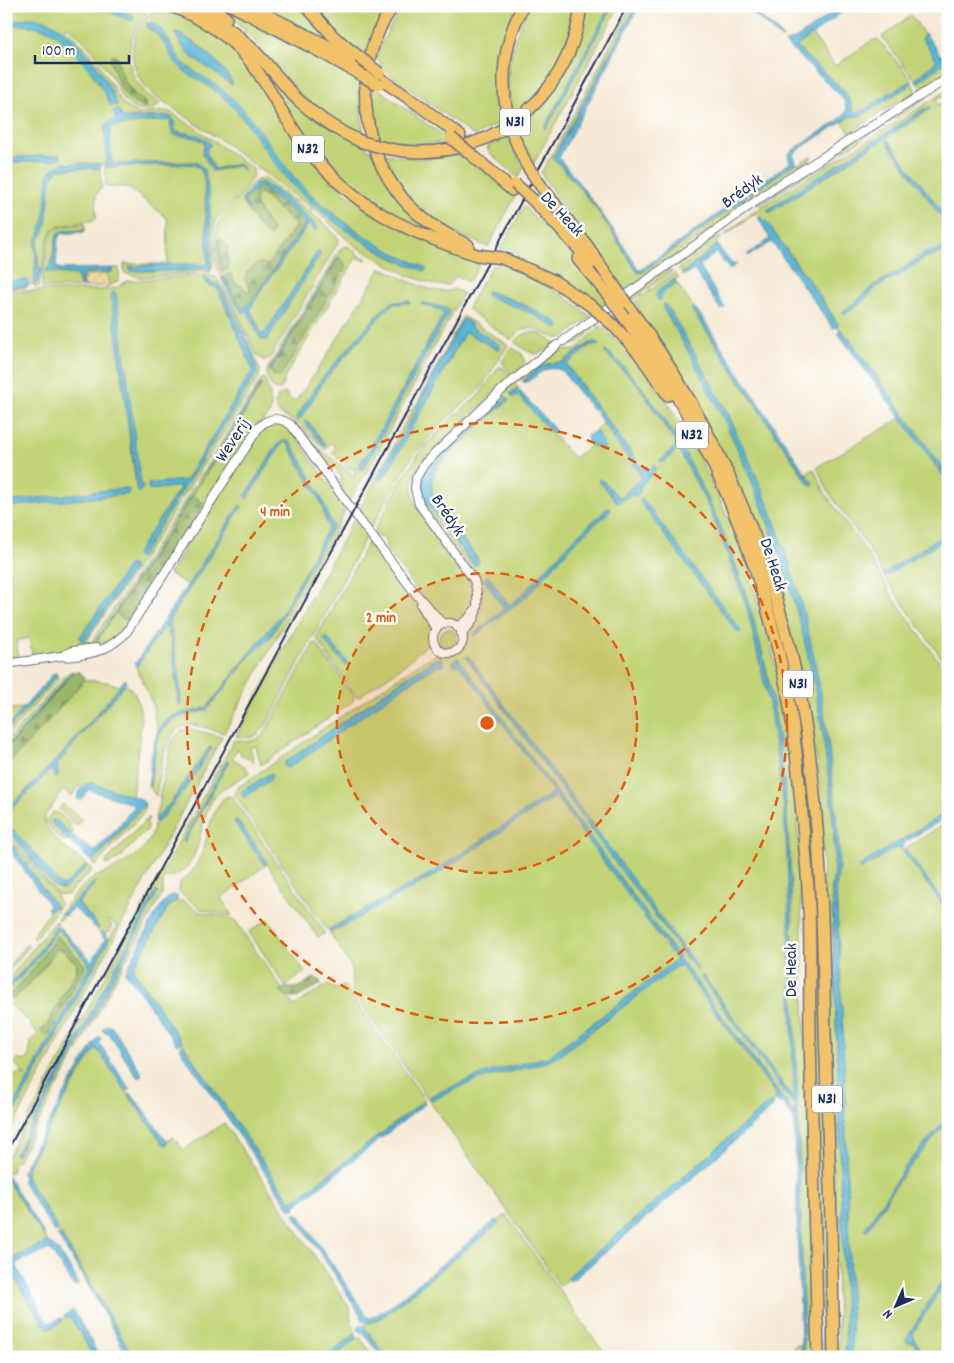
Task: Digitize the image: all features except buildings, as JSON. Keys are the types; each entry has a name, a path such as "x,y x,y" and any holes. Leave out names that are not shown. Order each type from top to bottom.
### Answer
{"highway":[{"name":"N32","path":"171,6 187,12 206,23 241,51 256,70 286,119 308,149 328,173 347,190 384,216 414,232 502,258 554,281 594,308 613,325 639,353 658,379 696,440 735,511"},
{"name":"N31","path":"188,6 217,21 241,37 295,97 332,126 362,142 400,151 429,152 462,147 491,136 515,121 540,99 558,73 573,42 581,6"},
{"name":"N31","path":"209,6 232,23 252,42 306,106"},
{"name":"De Heak","path":"233,6 315,49 359,65"},
{"name":"De Heak","path":"251,6 324,44 381,80 456,137 532,203 567,246 614,292 682,386 734,486 770,580 786,633 798,684 812,778 822,900 834,1357"},
{"name":"N31","path":"306,6 359,65 381,80"},
{"name":"N32","path":"393,6 376,39 368,66 366,106 372,143 391,182 412,208 439,230 478,252"},
{"name":"N31","path":"522,6 512,31 506,55 504,86 507,114 513,135 526,164 585,242 614,292"},
{"name":"De Heak","path":"627,310 689,416 712,460 735,511 762,590 781,662 794,730 809,907 810,1034 818,1357"}],"street":[{"name":"Brédyk","path":"459,630 473,622 476,614 477,598 474,580 419,504 415,489 416,478 424,463 522,372 560,343 774,188 948,78"},
{"name":"Weverij","path":"6,664 62,656 72,657 98,652 118,641 134,622 259,427 267,421 275,419 285,421 294,428 358,518 416,594 443,624"},
{"name":"Weverij","path":"416,594 436,629"},
{"path":"443,624 451,624 459,630 462,642 454,652 445,653 438,649 434,643 433,636 436,629 443,624"}],"green space":[{"path":"8,6 95,6 132,21 134,16 108,6 150,6 132,37 129,59 131,70 137,81 145,92 160,104 153,109 141,110 133,108 126,102 111,75 96,55 73,31 67,26 65,28 98,62 122,103 129,109 139,114 168,111 253,169 253,175 245,188 217,219 214,232 214,261 210,272 140,277 124,273 124,264 167,264 168,222 166,217 130,189 106,187 105,167 192,164 198,166 204,176 208,264 180,264 130,271 181,271 211,268 207,182 198,163 113,164 111,160 110,127 169,119 171,127 179,136 196,138 205,145 203,149 215,171 238,165 244,171 240,164 215,169 206,153 207,147 211,144 187,133 176,132 174,121 169,116 123,118 118,109 113,111 116,118 106,124 107,160 105,164 61,165 50,172 44,219 35,244 34,284 39,268 37,245 46,226 51,179 59,169 100,168 102,187 96,195 96,218 57,227 52,230 47,241 39,286 36,288 33,284 30,284 26,288 6,289 6,287 27,286 27,280 6,281 6,163 54,160 61,156 6,158 6,27 33,26 53,32 73,51 97,80 111,106 113,94 89,57 60,29 29,18 6,23","holes":["117,57 123,77 130,88 145,102 144,108 126,94 110,59"]},
{"path":"155,6 162,6 185,15 232,47 345,193 481,261 469,282 456,276 448,285 437,285 411,277 362,250 350,242 324,218 225,143 152,94 138,75 134,65 133,54 136,33 148,13 147,28 158,34 178,65 212,88 235,108 287,178 306,198 335,222 380,252 404,264 426,268 383,248 339,218 310,194 291,175 239,105 182,62 162,30 151,23 151,11","holes":["175,33 183,36 208,53 223,69 233,84 182,47"]},
{"path":"215,6 226,6 256,21 360,79 364,135 356,131 349,131 315,108 299,93 254,40"},
{"path":"258,6 304,6 356,58 299,25"},
{"path":"311,6 389,6 365,54 357,48 356,50 341,38 343,36 339,32 337,33"},
{"path":"404,6 519,6 511,24 504,121 474,136 380,68 381,63 376,60 381,46"},
{"path":"528,6 577,6 572,30 550,80 514,117 509,98 508,74 515,39"},
{"path":"585,6 610,6 546,129 613,6 619,6 534,163 517,133 517,128 535,110"},
{"path":"631,6 636,6 553,157 594,205 638,273 735,206 749,193 795,163 798,164 811,156 811,159 751,200 625,292 565,210 541,173"},
{"path":"200,15 273,76 370,150 437,234 429,235 372,204 322,161 272,89"},
{"path":"911,15 924,34 923,40 937,59 915,80 882,37"},
{"path":"812,34 835,66 871,41 878,39 911,80 915,93 850,133 843,122 851,116 863,115 909,86 888,94 864,110 853,112 850,101 844,91 797,49 797,44"},
{"path":"113,54 117,58 122,75 129,87 137,97 145,102 147,107 139,106 132,102 122,89 110,59"},
{"path":"947,61 948,74 928,86 919,86 917,83"},
{"path":"372,87 377,88 451,142 413,145 379,139 374,117"},
{"path":"948,90 948,94 936,101 938,105 948,99 948,220 888,140 886,141 948,226 948,247 923,255 874,285 855,303 842,312 860,303 878,286 901,274 924,258 948,251 948,475 848,337 837,327 838,324 813,285 762,217 755,213 725,234 761,207","holes":["925,108 886,138 769,213 767,210"]},
{"path":"923,97 926,99 829,160 827,157"},
{"path":"508,135 523,169 518,178 487,150 490,149 487,147 498,140 500,143 499,140"},
{"path":"465,153 515,197 488,247 451,231 452,229 445,225 444,227 423,211 395,178 385,154 420,159"},
{"path":"826,158 828,161 759,205 759,203"},
{"path":"259,179 266,179 325,224 339,239 270,358 264,360 257,356 219,273 216,250 217,231 221,219 246,190","holes":["258,183 298,209 313,222 315,230 311,225 308,225 250,309 263,336 318,251 320,253 266,340 260,338 248,312 241,311 222,278 230,273 237,285 240,285 248,292 251,290 245,279 268,265 295,227 295,224 261,193 255,198 261,212 256,221 242,203 242,200","218,242 228,247 228,269 222,272 220,269"]},
{"path":"259,186 275,196 307,222 244,309 240,306 224,277 229,273 237,285 240,285 248,292 251,291 245,279 247,272 259,263 268,265 295,227 295,224 261,193 256,197 255,204 273,231 270,237 260,228 247,209 249,207 244,202 249,193"},
{"path":"524,206 565,246 610,303 603,308 557,277 500,251"},
{"path":"85,224 85,230 59,232 51,265 46,270 77,275 80,286 82,286 82,275 84,273 112,272 112,268 119,268 119,280 109,286 108,275 84,275 85,287 42,288 45,258 51,234 54,230 61,227"},
{"path":"718,234 678,266 676,263"},
{"path":"722,237 717,242 717,245 683,275 679,269 706,246"},
{"path":"220,238 229,247 227,253 228,269 222,272 218,239"},
{"path":"347,246 357,252 356,254 367,259 356,258 285,377 281,389 276,390 268,380 268,368 341,248","holes":["339,256 344,262 274,376 270,370"]},
{"path":"339,258 347,266 281,376 274,376 270,370"},
{"path":"499,264 548,286 591,317 562,338 549,336 532,328 518,333 511,340 467,309 492,265 497,266","holes":["487,291 509,298 535,310 557,328 531,313 486,295"]},
{"path":"381,268 429,289 447,291 454,289 463,293 367,472 349,501 341,489 341,476 333,465 321,460 297,428 299,427 321,450 349,471 354,478 354,471 357,468 351,469 332,453 336,448 331,443 325,450 299,423 280,414 275,405 275,402 278,401 277,397 285,393 292,401 296,401 328,354","holes":["410,301 410,303 394,304 384,312 325,379 298,421 296,418 323,377 382,310 393,302","421,304 449,310 364,469 361,469 361,462 444,313","308,421 325,446 305,424"]},
{"path":"668,269 672,271 633,300 630,296"},
{"path":"674,273 679,278 658,291 661,295 676,282 693,307 692,310 810,486 814,484 806,473 814,469 825,493 867,553 891,594 948,674 948,811 859,867 862,869 896,848 902,848 948,912 948,1117 906,1166 864,1230 867,1231 899,1180 948,1121 948,1271 905,1341 914,1343 924,1357 900,1357 903,1352 902,1350 897,1357 852,1357 843,1034 836,889 839,847 827,736 814,658 794,582 781,544 738,437 723,404 663,308 695,363 749,475 791,590 807,650 819,711 833,816 834,845 832,887 846,1357 839,1357 820,787 817,761 790,632 637,311 639,309 635,302"},
{"path":"196,276 215,277 220,282 239,320 260,370 259,377 154,542 85,644 81,648 33,657 29,638 16,641 19,659 11,660 6,657 6,507 128,494 129,490 127,488 6,502 6,291 100,290 116,288 127,281","holes":["204,277 223,291 257,368 138,558 136,554 182,485 149,490 149,484 186,480 253,370 218,289 207,284","111,294 141,484 143,487 136,487","129,565 132,565 133,569 85,640 80,637"]},
{"path":"629,314 675,385 716,458 750,535 776,615 788,662 797,710 804,758 814,853 823,1088 830,1357 823,1357 816,1081 818,1050 810,831 803,759 794,698 764,582 743,526 719,471 692,418 661,366 627,315"},
{"path":"463,316 508,345 480,389 438,427 410,460 370,529 358,512 414,406 417,404","holes":["466,320 471,324 470,326 498,350 465,332 384,478 379,479 460,323"]},
{"path":"595,321 599,325 595,326 582,339 574,344 566,344"},
{"path":"601,326 641,364 667,401 716,491 741,549 769,638 781,689 790,744 790,766 796,803 800,861 814,1357 804,1357 792,903 788,823 779,743 767,673 743,586 709,501 667,424 633,378 606,351 605,353 638,385 677,445 660,462 662,463 678,449 706,501 747,608 769,702 783,800 787,852 795,1101 703,976 795,1107 795,1116 458,658 453,661 460,666 553,791 435,871 327,930 235,795 237,788 412,668 434,655 451,655 460,651 466,636 477,621 481,606 480,589 477,578 422,503 418,489 419,483 427,465 514,383 519,388 510,393 513,397 519,396 574,458 590,446 597,448 602,443 598,433 595,431 603,423 642,477 621,497 617,496 601,479 599,481 616,502 639,492 640,487 656,468 647,470 642,468 567,365 593,345 591,342 562,362 546,364 537,368 523,381 519,378 557,349 575,350","holes":["507,397 509,400 478,426 437,466 431,482 433,498 479,561 472,564 425,501 422,489 428,471 477,423","608,508 610,510 576,541 529,594 475,636 474,634 504,609 484,579 488,577 510,605 526,591 574,539","468,656 687,959 466,658","435,659 444,666 437,666 284,763"]},
{"path":"531,332 541,334 555,343 543,352 535,354 514,342 522,335"},
{"path":"511,347 522,354 525,361 513,376 502,362"},
{"path":"499,367 504,368 511,377 422,461 418,466 413,482 412,488 416,506 471,582 474,599 471,611 463,619 451,622 444,620 433,609 385,548 386,543 382,537 376,537 373,533 403,478 423,448 447,423 478,396"},
{"path":"264,378 271,400 268,416 264,419 128,626 110,640 100,645 88,647 157,544","holes":["262,384 192,496 199,499 122,619 116,612 96,641 163,542"]},
{"path":"901,418 948,482 948,532 883,574 870,551 828,491 817,467"},
{"path":"271,423 280,423 288,426 346,508 224,733 189,725 180,728 173,734 164,753 156,796 150,788 157,740 164,727 175,718 207,710 250,656 270,638 333,526 326,514 313,481 290,442 288,440 278,444 245,497 247,498 280,446 285,442 288,444 322,504 329,527 283,612 208,706 168,720 158,733 152,702 136,667 166,625 172,644 179,705 181,705 177,663 169,620 242,506 240,505 188,585 169,574 262,428"},
{"path":"192,496 204,503 128,620 122,619 116,612"},
{"path":"354,519 367,535 266,725 257,735 245,738 236,736"},
{"path":"948,536 948,667 884,577"},
{"path":"370,539 414,598 431,626 432,631 427,645 403,666 357,698 316,638","holes":["326,636 348,663 346,666 323,639"]},
{"path":"444,629 452,629 457,634 455,645 444,647 439,642 439,634"},
{"path":"314,643 316,643 354,697 353,701 261,765 256,746 250,747 254,762 240,754 241,752 237,749 232,758 246,767 249,773 215,796 207,812 193,858 177,874 164,878 162,894 18,1160 12,1166 12,1172 6,1173 6,1160 234,740 250,741 264,734","holes":["156,892 158,892 107,991 17,1156 15,1155"]},
{"path":"73,671 36,716 6,746 6,742 68,673"},
{"path":"74,672 80,672 84,676 84,680 6,766 6,748"},
{"path":"57,675 58,679 6,737 6,732"},
{"path":"84,680 107,682 120,686 65,750 6,810 6,766"},
{"path":"123,685 127,685 134,694 138,704 141,726 132,796 91,783 85,784 82,787 79,786 71,796 64,790 59,796 45,816 45,823 54,837 90,867 92,871 68,895 57,894 6,832 6,826 54,886 62,890 68,882 63,886 55,881 31,849 6,822 6,814 51,770 54,771 54,776 58,776 57,764"},
{"path":"25,708 6,728 6,709"},
{"path":"190,729 222,737 6,1139 6,1127 117,925 108,920 107,922 112,925 109,932 107,931 105,934 102,931 100,933 97,929 99,928 79,904 95,881 63,912 59,920 58,917 81,888 96,877 129,860 144,848 149,841 153,833 154,824 161,819 211,747 209,747 172,801 154,821 161,798 159,798 172,740 181,731"},
{"path":"555,796 675,958 675,961 548,1057 486,1073 430,1096 432,1100 477,1080 544,1063 556,1058 677,966 681,966 777,1096 776,1101 769,1103 568,1277 560,1286 356,997 352,990 351,966 330,933 434,876"},
{"path":"225,797 233,798 325,933 318,937 267,864 221,898 231,914 230,916 201,909 179,892 180,882 190,873 202,852 217,807"},
{"path":"63,804 82,820 76,826 59,809"},
{"path":"145,804 143,813 95,866 91,862 108,846"},
{"path":"53,812 59,813 70,824 69,828 73,832 71,836 57,821 51,821 67,841 54,834 50,827 47,820"},
{"path":"149,817 147,822 148,829 123,856 106,865 106,861"},
{"path":"948,821 948,908 905,849"},
{"path":"6,835 56,895 60,905 35,939 32,937 52,908 56,907 13,846 6,840"},
{"path":"177,900 180,902 182,900 200,912 234,919 294,1006 327,985 336,989 344,986 425,1100 295,1200 289,1201 134,971 134,967 168,907"},
{"path":"268,919 305,972 285,986 249,932"},
{"path":"54,922 58,922 31,962 6,988 6,982"},
{"path":"58,929 88,962 87,964 90,965 6,1120 6,1065 13,1071 11,1074 14,1076 21,1073 26,1076 14,1062 17,1059 25,1061 29,1057 31,1041 38,1034 30,1026 31,1024 10,1004 48,962 56,949 63,950 77,964 77,969 47,1025 41,1031 46,1036 85,967 57,936 32,971 8,997 6,992 32,965"},
{"path":"57,936 85,965 49,1035 46,1036 40,1031 47,1025 77,969 77,964 64,950 56,949 25,988 13,999 8,997 32,971"},
{"path":"26,945 29,947 6,974 6,969"},
{"path":"313,978 320,980 321,984 297,998 285,996 280,991 286,987 294,988 300,986"},
{"path":"95,1049 97,1049 143,1116 168,1143 167,1141 174,1137 183,1150 224,1123 344,1299 350,1309 351,1323 356,1333 326,1357 130,1356 129,1351 60,1233 56,1231 58,1229 26,1176 31,1159"},
{"path":"6,1179 47,1241 9,1267 43,1324 47,1328 62,1321 65,1317 71,1318 94,1357 6,1357"},
{"path":"506,1215 607,1357 386,1357 364,1326 366,1323 374,1322 385,1315"},
{"path":"948,1277 948,1357 927,1357 914,1339 913,1333"},
{"path":"359,1336 374,1357 334,1357"},
{"path":"796,1345 801,1345 802,1357 787,1357"}],"sand":[{"path":"108,274 109,286 85,287 84,275"}],"water":[{"path":"95,6 108,6 134,16 132,21"},
{"path":"610,6 613,6 546,129 544,128"},
{"path":"636,6 639,6 559,158 601,212 638,269 641,270 745,194 747,196 641,273 636,270 594,205 557,161 553,159"},
{"path":"745,6 749,6 783,37 782,39 781,39"},
{"path":"842,6 850,6 796,47 844,91 850,101 853,112 858,113 905,84 911,82 911,84 863,115 851,116 807,144 793,154 795,163 750,194 748,191 790,163 788,155 790,152 839,120 847,111 845,102 839,94 785,43 797,38"},
{"path":"29,18 45,20 57,26 79,45 105,80 117,105 111,106 97,80 73,51 53,32 33,26 6,27 6,23"},
{"path":"148,23 155,25 164,33 185,65 216,85 239,105 298,182 321,204 364,236 426,268 426,270 406,264 369,245 316,207 287,179 249,126 232,106 212,88 181,68 162,39 147,28"},
{"path":"175,32 208,54 223,69 232,85 188,54"},
{"path":"925,33 941,56 944,56 947,61 917,83 915,80 937,61 923,40 922,37"},
{"path":"931,107 929,110 769,213 767,211 780,201"},
{"path":"115,109 119,110 121,117 125,119 169,116 174,121 176,132 198,135 211,144 207,148 206,153 214,169 238,164 245,170 238,165 212,171 202,153 205,145 195,138 174,135 169,120 112,125 110,127 111,160 113,164 194,162 203,167 208,188 210,216 211,268 209,271 206,269 130,271 129,267 208,264 205,183 201,169 192,164 105,167 107,160 105,127 106,124 116,118 113,111"},
{"path":"886,141 948,220 948,226"},
{"path":"60,155 61,158 54,160 6,163 6,158"},
{"path":"64,162 68,164 100,164 100,168 62,168 55,172 51,180 46,226 37,245 38,263 42,273 39,275 38,282 34,284 35,244 44,219 48,176 53,169"},
{"path":"261,182 307,216 318,229 315,231 311,225 308,225 250,309 263,336 318,251 321,253 267,339 264,340 260,338 248,312 240,310 222,278 224,277 240,306 244,309 307,222 260,186 244,199 249,208 247,209 242,200 254,185"},
{"path":"758,217 762,217 768,223 838,324 837,327 833,328 772,242 748,256 748,254 770,239"},
{"path":"85,230 85,232 60,234 56,267 61,269 112,268 112,272 84,273 82,275 82,286 80,286 77,275 46,272 51,265 57,234 61,231"},
{"path":"717,245 732,264 737,263 730,270 716,253 700,265 725,308 721,310 694,270 685,275 683,273"},
{"path":"948,247 948,251 924,258 901,274 878,286 860,304 846,314 843,313 874,285 898,272 923,254"},
{"path":"339,256 270,370 269,370"},
{"path":"204,277 210,282 217,284 223,291 253,356 257,373 140,558 138,558 136,554 182,486 149,490 148,484 186,480 253,370 218,289 207,284"},
{"path":"675,279 676,283 662,294 661,300 658,300 656,296 658,291"},
{"path":"27,280 29,284 27,286 6,287 6,281"},
{"path":"112,291 116,293 141,484 143,487 138,492 136,489"},
{"path":"487,291 541,314 558,323 560,328 531,313 486,295"},
{"path":"410,301 410,303 394,304 384,312 325,379 298,421 296,418 323,377 382,310 393,302"},
{"path":"422,302 450,310 364,469 361,469 359,466 444,314 442,311 421,304"},
{"path":"664,304 683,333 715,390 744,448 770,508 800,598 820,688 837,821 838,875 836,889 843,1034 852,1357 846,1357 832,887 834,873 834,830 819,711 807,650 791,590 771,532 749,475 723,418 695,363 663,308"},
{"path":"693,307 697,310 814,486 811,486 804,476 692,310"},
{"path":"463,319 471,324 470,326 501,346 499,350 465,332 384,478 380,480 379,476"},
{"path":"841,329 948,475 948,482 838,333"},
{"path":"594,341 599,345 591,345 567,364 568,367 642,468 649,469 654,465 656,469 640,487 640,492 637,495 631,495 618,503 598,480 601,479 617,496 621,497 640,481 641,475 595,409 593,410 561,370 547,369 531,380 523,382 542,365 563,362"},
{"path":"606,350 633,377 667,423 709,500 743,585 760,644 773,703 788,827 792,910 804,1357 802,1357 801,1345 794,1119 782,1102 776,1101 776,1094 681,966 677,966 556,1058 544,1063 477,1080 431,1100 430,1096 486,1073 548,1057 675,961 675,958 555,796 434,876 330,933 329,930 435,871 553,791 460,666 454,665 453,661 458,658 795,1115 795,1107 700,976 703,976 794,1100 787,852 783,800 769,702 747,608 706,501 678,449 662,463 660,461 677,444 638,385 605,352"},
{"path":"261,384 251,403 166,536"},
{"path":"517,388 556,431 552,434 519,396 513,397 510,394"},
{"path":"507,397 509,400 478,426 437,466 431,482 433,498 479,561 474,566 425,501 423,484 430,469 449,447"},
{"path":"305,420 326,445 325,447 305,424"},
{"path":"595,431 600,436 605,448 602,451 588,443 587,436"},
{"path":"285,440 290,442 307,471 323,501 333,526 270,638 250,656 207,710 175,718 164,727 157,740 149,788 151,756 157,735 162,726 178,714 208,706 283,612 329,527 322,504 288,444 285,442 280,446 247,499 245,497 278,444"},
{"path":"127,488 129,490 128,494 6,507 6,502"},
{"path":"643,499 741,631 740,633 737,632 640,502"},
{"path":"240,505 242,506 169,620 178,673 181,705 179,705 172,644 166,625 136,667 135,664"},
{"path":"609,507 611,510 576,541 529,594 475,636 474,634 504,609 484,579 486,577 488,576 510,605 526,591 574,539"},
{"path":"948,532 948,536 942,541 884,577 883,574"},
{"path":"162,541 97,641 96,641"},
{"path":"129,565 132,565 133,569 85,640 81,641 80,637"},
{"path":"326,636 348,663 347,666 323,639"},
{"path":"466,656 473,662 697,967 697,971 605,849"},
{"path":"439,658 442,659 444,666 437,666 408,684 290,767 286,768 284,766 284,763 408,676"},
{"path":"73,671 36,716 6,748"},
{"path":"55,672 57,675 6,732 6,728"},
{"path":"125,679 127,681 119,691 57,764 58,778 54,778 54,771 51,770 6,814 6,810 68,747"},
{"path":"210,747 212,748 185,789 156,823 154,821 172,801"},
{"path":"227,760 229,761 185,841 183,841"},
{"path":"272,774 271,779 244,798 240,793 242,791"},
{"path":"91,783 141,799 145,804 92,862 51,823 52,820 57,821 74,838 94,851 112,834 134,807 132,804 90,790 87,791 81,800 77,799 81,789"},
{"path":"948,811 948,816 904,843 902,848 896,848 860,869 861,865"},
{"path":"235,820 237,820 267,861 265,865 235,823"},
{"path":"6,822 59,884 65,885 86,865 88,866 65,889 58,888 44,875 6,826"},
{"path":"6,840 13,846 55,908 49,911 47,909 49,905 6,845"},
{"path":"905,849 948,908 948,912 903,851"},
{"path":"95,881 78,903 99,927 97,929 74,908 65,916 62,914"},
{"path":"156,891 158,892 107,991 17,1156 15,1155"},
{"path":"173,894 178,897 177,900 168,907 134,967 134,971 182,1043 178,1045 125,973 154,918 167,899"},
{"path":"56,926 92,961 105,940 100,933 102,931 109,939 6,1127 6,1120 90,965 57,930 32,965 6,992 6,988 31,962"},
{"path":"107,1025 112,1027 141,1072 141,1077 137,1077 110,1035 102,1030"},
{"path":"99,1036 101,1039 99,1043 130,1089 126,1091 97,1049 95,1049 79,1073 27,1168 27,1179 58,1230 54,1232 23,1182 22,1171 75,1075"},
{"path":"183,1045 290,1201 295,1200 424,1101 425,1104 295,1206 295,1209 290,1209 184,1055 180,1048"},
{"path":"131,1093 167,1141 167,1145 163,1144 129,1095"},
{"path":"769,1103 772,1103 773,1107 679,1190 575,1278 570,1281 567,1278 570,1275"},
{"path":"948,1117 948,1121 899,1180 867,1231 865,1231 906,1166"},
{"path":"6,1173 44,1234 45,1237 6,1179"},
{"path":"298,1213 367,1316 371,1318 388,1308 496,1220 499,1223 385,1315 369,1323 362,1320 334,1273 294,1215"},
{"path":"60,1233 130,1351 126,1353 83,1276 57,1235"},
{"path":"47,1241 56,1248 74,1274 78,1285 75,1287 73,1285 50,1249 18,1262 16,1265 47,1322 51,1323 60,1318 62,1319 62,1322 52,1328 47,1328 43,1324 9,1267 11,1259"},
{"path":"948,1271 948,1277 913,1333 914,1339 927,1357 924,1357 914,1343 905,1341"},
{"path":"72,1310 101,1357 94,1357 71,1318 64,1316"},
{"path":"360,1325 366,1329 386,1357 381,1357 363,1332 360,1332 358,1329"},
{"path":"356,1333 357,1338 334,1357 326,1357"},
{"path":"113,1350 118,1357 113,1355 101,1357"}],"railway":[{"path":"6,1153 627,6"}]}
